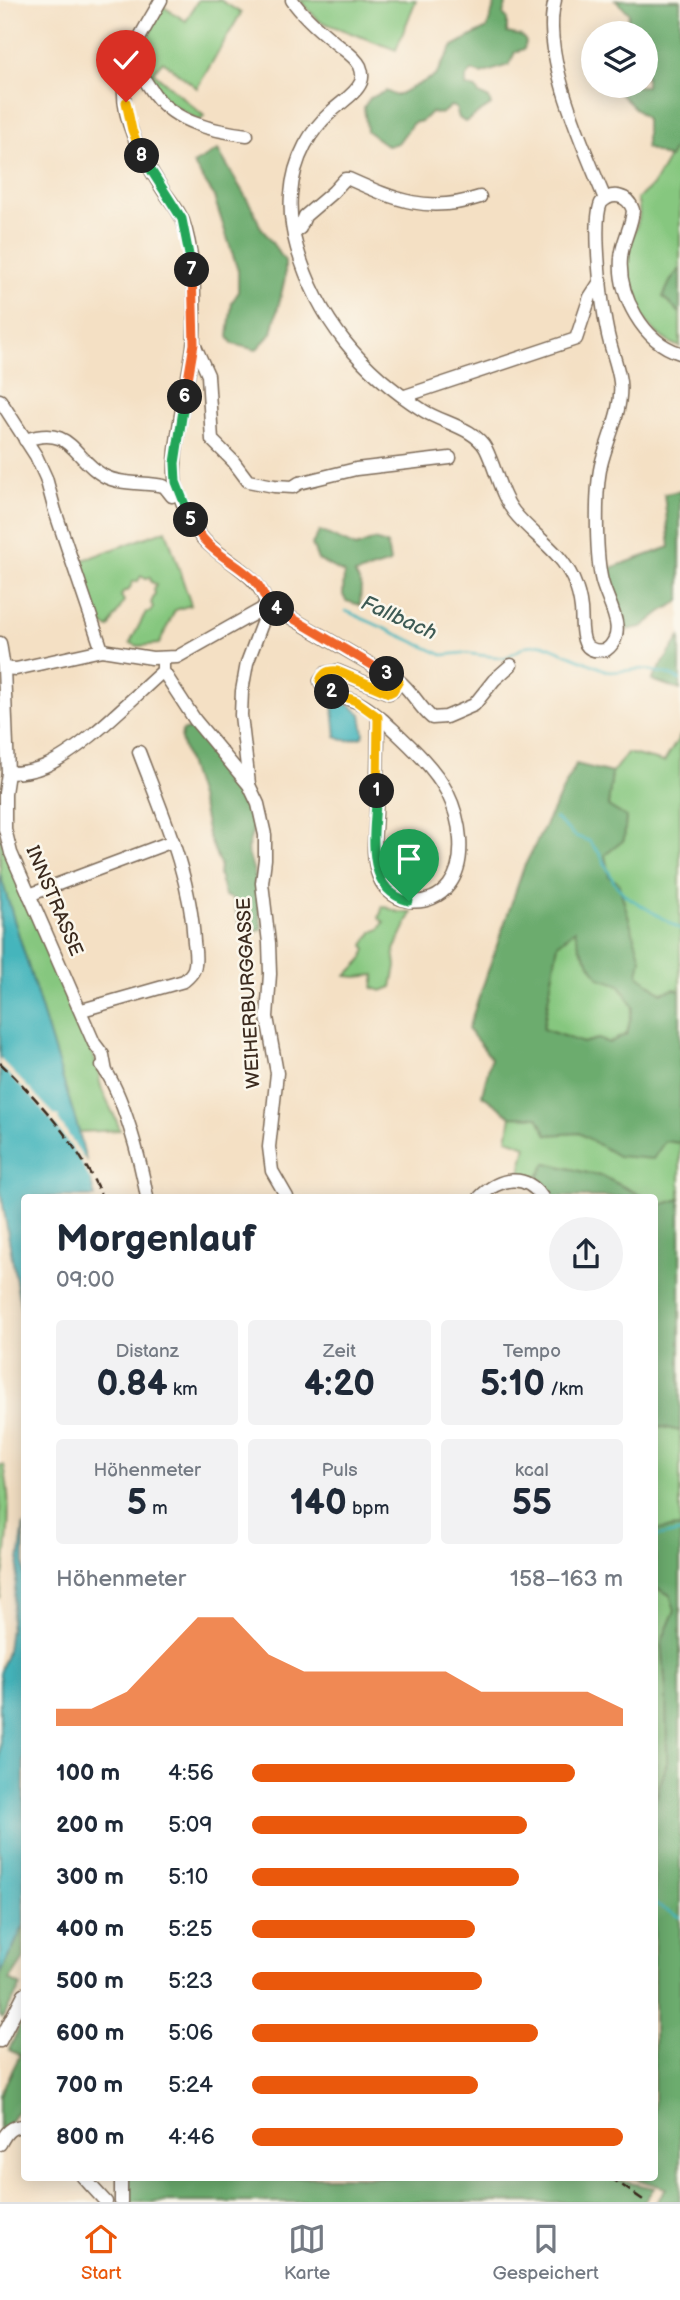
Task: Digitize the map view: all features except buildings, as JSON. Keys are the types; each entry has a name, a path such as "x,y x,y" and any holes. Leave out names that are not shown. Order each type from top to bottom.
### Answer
{"street":[{"path":"161,0 131,58 125,77 126,108 142,157 182,219 189,245 194,297 194,344 175,463 177,488 195,527 203,539 230,564 256,582 264,606 335,642 399,681 430,716 438,719 474,705 494,680 511,665"},
{"path":"292,0 307,18 355,58 362,75 356,90 323,120 313,133 302,152 292,189 290,205 294,232 309,281 330,323 367,367 422,410 472,434 482,443 512,509 556,553 573,578 580,601 582,638 594,650 606,650 616,640 618,628 600,570 599,478 617,410 620,387 605,320 601,280 598,214 605,199 615,195 622,197 633,210 623,247 621,267 623,282 636,315 653,338 680,353"},
{"path":"555,0 552,33 556,61 569,112 605,199"},
{"path":"131,58 156,96 171,110 188,121 218,131 247,135"},
{"path":"294,232 300,228 305,216 349,178 403,201 428,205 458,204 480,197"},
{"path":"405,396 576,339 590,297 601,280"},
{"path":"194,344 208,375 212,440 233,460 248,481 293,487 299,483 356,469 450,457"},
{"path":"0,400 47,478 55,511 102,650"},
{"path":"25,440 37,436 53,436 68,443 104,476 164,486 172,496"},
{"path":"8,773 45,766 63,756 99,728 163,665 264,606"},
{"name":"WEIHERBURGGASSE","path":"249,785 241,715 242,691 247,663 264,618 264,606"},
{"name":"INNSTRASSE","path":"0,643 4,668 8,773 5,829 11,853 82,1010 94,1043 103,1055 106,1072 123,1110 146,1194"},
{"path":"4,668 16,669 102,650 163,665"},
{"name":"WEIHERBURGGASSE","path":"163,665 195,720 249,785 258,804 265,835 262,883 269,943 267,1017 277,1073 269,1147 272,1171 285,1194"},
{"path":"378,717 375,847 377,870 382,883 393,895 409,901 429,900 447,888 458,867 461,853 456,814 445,789 435,774 378,717 356,701 323,688 320,681 329,671 337,671 389,693 399,681"},
{"path":"82,1010 184,981 195,966 194,930 187,889 173,841 139,752"},
{"path":"29,895 173,841"},
{"path":"484,1194 494,1185 511,1180 528,1185 540,1194"},
{"path":"0,2041 21,2000"},
{"path":"0,2144 5,2133 15,2126 21,2126"},
{"path":"87,2181 99,2202"},
{"path":"87,2181 106,2202"},
{"path":"121,2181 121,2202"}],"green space":[{"path":"198,0 220,0 241,13 197,88 163,61 153,72 204,116 200,121 166,101 150,80 144,65 144,47 162,6 186,21"},
{"path":"299,0 416,0 396,50 319,21"},
{"path":"496,0 504,0 506,5 503,14 507,19 507,33 522,36 526,42 524,49 515,52 509,65 481,74 472,71 466,78 466,86 476,89 479,94 489,99 491,105 465,122 459,118 456,108 451,106 441,114 431,112 422,121 413,123 398,143 388,146 367,131 364,107 370,98 386,91 396,96 435,76 453,46 487,28"},
{"path":"615,0 680,0 680,138 669,158 646,148 646,119 624,98 658,98 658,21 628,21 629,13"},
{"path":"680,138 680,268 663,297 680,313 680,347 667,341 646,321 631,294 626,264 639,219 637,199 653,185"},
{"path":"218,150 260,226 285,261 285,278 272,333 256,350 233,344 228,337 232,302 238,293 238,271 213,194 193,164"},
{"path":"680,268 680,313 663,297"},
{"path":"680,491 680,601 642,627 625,630 608,569 670,547 664,494"},
{"path":"166,530 191,605 175,610 159,644 138,646 130,643 146,612 150,612 153,607 151,603 156,584 151,582 150,577 146,579 141,576 138,581 133,582 121,596 124,601 109,628 99,623 75,563"},
{"path":"320,531 356,547 374,540 387,544 390,563 355,574 361,585 360,605 346,601 343,595 344,573 318,560 312,544"},
{"path":"680,637 680,690 652,680"},
{"path":"194,727 227,768 255,823 247,850 255,875 262,930 241,932 233,899 225,896 219,875 220,865 208,835 181,740 182,731"},
{"path":"680,736 680,991 675,989 661,993 638,975 604,855 624,839 626,817 608,806 612,773 627,753 664,762"},
{"path":"576,764 612,773 608,806 626,817 624,840 605,855 609,877 618,882 641,959 638,975 661,993 675,989 680,991 680,1143 665,1141 653,1159 618,1156 579,1133 547,1135 538,1117 511,1116 482,1095 491,1058 468,1029 524,867","holes":["575,930 580,948 599,978 620,985 633,1007 627,1034 609,1043 598,1039 583,1043 543,1029 558,944"]},
{"path":"0,835 99,1070 103,1092 120,1130 79,1132 0,874"},
{"path":"383,906 398,912 412,913 394,950 396,966 392,987 382,991 373,988 375,975 346,976 362,960 366,949 364,945 372,932 380,929 384,922 379,918"},
{"path":"575,929 580,948 620,985 633,1007 627,1034 609,1043 598,1039 583,1043 543,1029 558,943"},
{"path":"511,1116 539,1117 547,1135 579,1133 618,1156 665,1141 680,1143 680,1199 661,1205 658,1204 658,1194 638,1194 604,1177 547,1163 538,1177 520,1173 526,1146 507,1139"},
{"path":"546,1163 604,1177 638,1194 552,1194 538,1177"},
{"path":"680,1199 680,1431 658,1426 658,1204"},
{"path":"658,1426 680,1431 680,1527 658,1530"},
{"path":"0,1465 4,1465 9,1515 0,1599"},
{"path":"680,1527 680,2202 656,2202 666,2188 643,2181 658,2181 658,1792 667,1762 662,1641 675,1610 670,1595 658,1589 658,1530"},
{"path":"658,1589 670,1595 675,1610 662,1641 667,1762 658,1797"},
{"path":"21,1931 21,1964 10,1980 21,1986 3,2018 0,2016 0,1976"},
{"path":"21,2023 21,2106 0,2137 0,2095 20,2055 9,2050"},
{"path":"124,2181 622,2181 654,2188 644,2202 125,2202"}],"water":[{"path":"343,704 350,705 361,714 364,734 362,737 345,740 336,736 333,708"},
{"path":"0,874 79,1132 94,1194 21,1194 21,1310 0,1187"},
{"path":"21,1546 21,1931 0,1975 0,1674 7,1651"}],"pier":[{"path":"0,1059 59,1116 59,1121 90,1167 98,1194 78,1157 58,1129 36,1102 0,1066"}],"waterway":[{"name":"Fallbach","path":"346,611 443,655 463,653 505,658 526,646 543,644 610,672 643,669 680,680"},
{"path":"555,818 575,836 589,841 600,854 615,884 626,896 680,929"},
{"path":"658,1536 680,1532"},
{"path":"658,1906 680,1917"}],"railway":[{"path":"0,1063 57,1125 82,1159 100,1194"},
{"path":"616,2181 646,2202"}],"route":[{"path":"126,102 142,157 182,219 193,273 194,344 175,463 177,488 203,539 230,564 256,582 266,603 399,681 389,693 337,671 329,671 320,681 326,690 364,705 378,717 376,865 379,878 389,892 409,901"}]}
